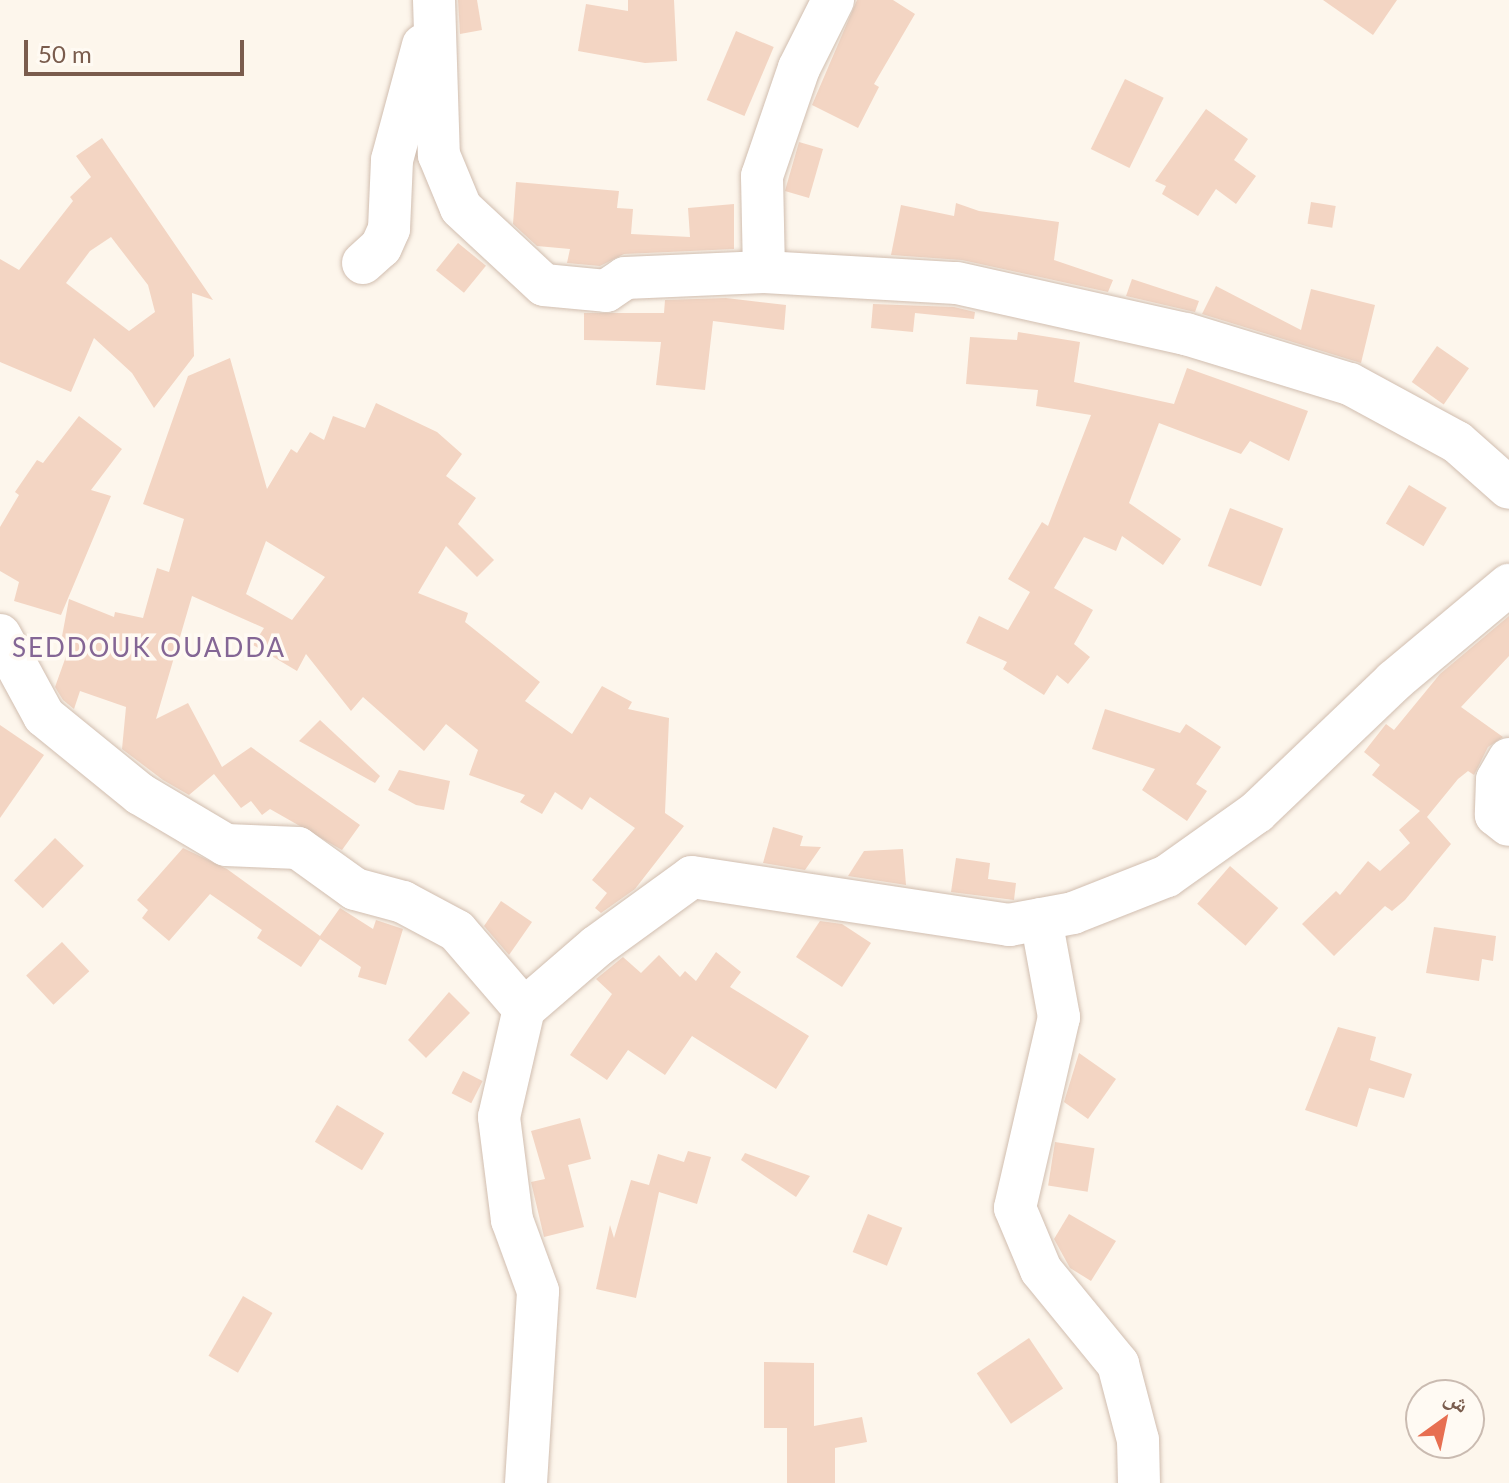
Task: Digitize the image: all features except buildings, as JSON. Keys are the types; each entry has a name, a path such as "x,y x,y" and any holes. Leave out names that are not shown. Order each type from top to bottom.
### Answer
{"street":[{"path":"363,263 381,247 389,229 392,160 424,44 419,0"},
{"path":"434,0 439,155 461,208 544,285 606,291 625,278 764,272 957,283 1186,334 1350,384 1457,442 1509,488"},
{"path":"764,272 762,176 799,68 833,0"},
{"path":"526,1483 538,1291 512,1220 499,1117 524,1009 597,946 692,877 1009,925 1073,913 1167,876 1257,812 1394,681 1509,585"},
{"path":"0,635 44,716 140,794 226,845 298,848 355,889 403,902 457,931 524,1009"},
{"path":"1509,759 1497,780 1496,815 1509,825"},
{"path":"1041,919 1059,1017 1015,1208 1041,1270 1118,1364 1138,1440 1139,1483"}],"district":[{"name":"SEDDOUK OUADDA","path":"149,648"}]}
